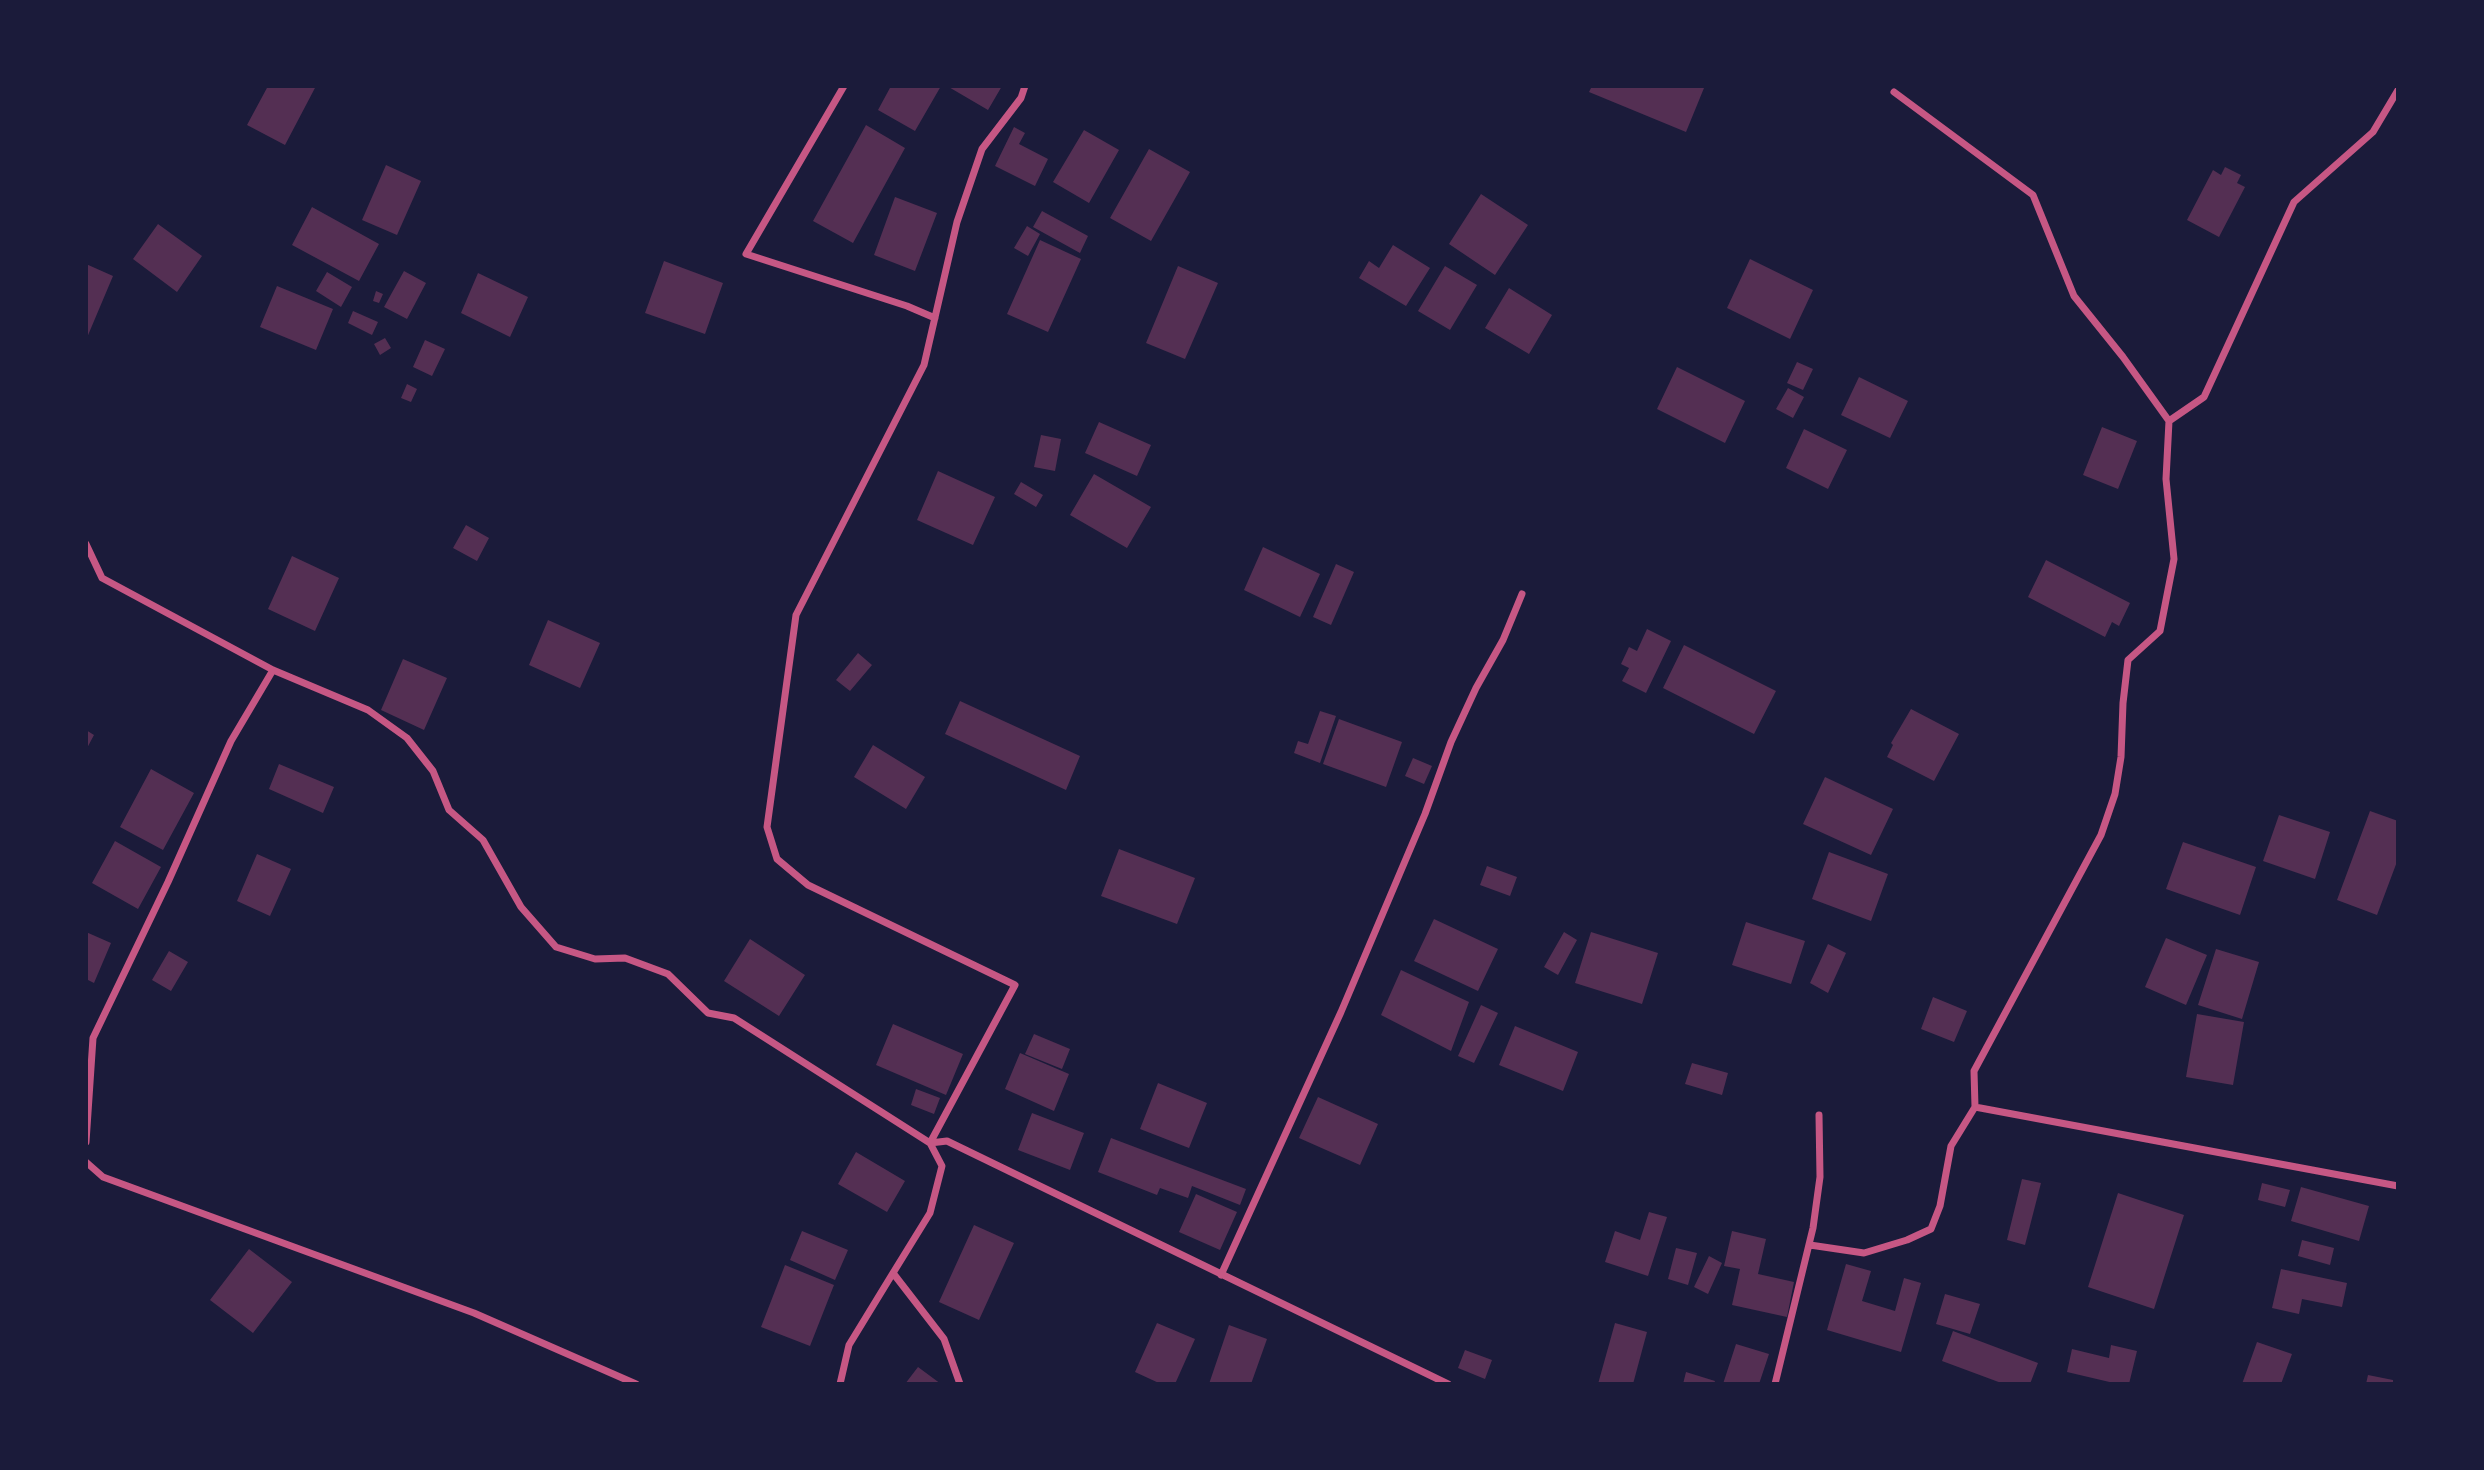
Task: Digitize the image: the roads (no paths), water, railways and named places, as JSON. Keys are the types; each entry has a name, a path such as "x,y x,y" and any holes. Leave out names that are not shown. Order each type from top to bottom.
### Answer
{"street":[{"path":"844,86 746,254 907,306 935,318"},
{"path":"930,1143 1015,985 808,885 778,859 767,827 796,615 924,365 957,222 982,149 1021,98 1025,86"},
{"path":"2169,421 2204,397 2294,202 2373,132 2398,90"},
{"path":"1810,1245 1864,1253 1907,1240 1931,1229 1940,1206 1951,1146 1975,1107 1974,1072 2101,835 2115,794 2121,757 2128,660 2160,631 2174,559 2166,479 2169,421 2123,357 2074,296 2033,195 1894,92"},
{"path":"86,544 102,578 273,670 368,710 407,738 433,771 449,810 483,839 522,907 556,947 595,959 625,958 668,974 708,1013 734,1018 930,1143 942,1166 930,1213 849,1345 840,1384"},
{"path":"1221,1275 1341,1012 1425,814 1451,741 1503,640 1522,594"},
{"path":"86,1142 93,1038 168,882 231,741 273,670"},
{"path":"1975,1107 2398,1186"},
{"path":"1775,1384 1810,1245 1820,1177 1819,1115"},
{"path":"930,1143 947,1141 1448,1384"},
{"path":"86,1162 103,1177 474,1314 636,1384"},
{"path":"894,1273 944,1339 960,1384"}]}
